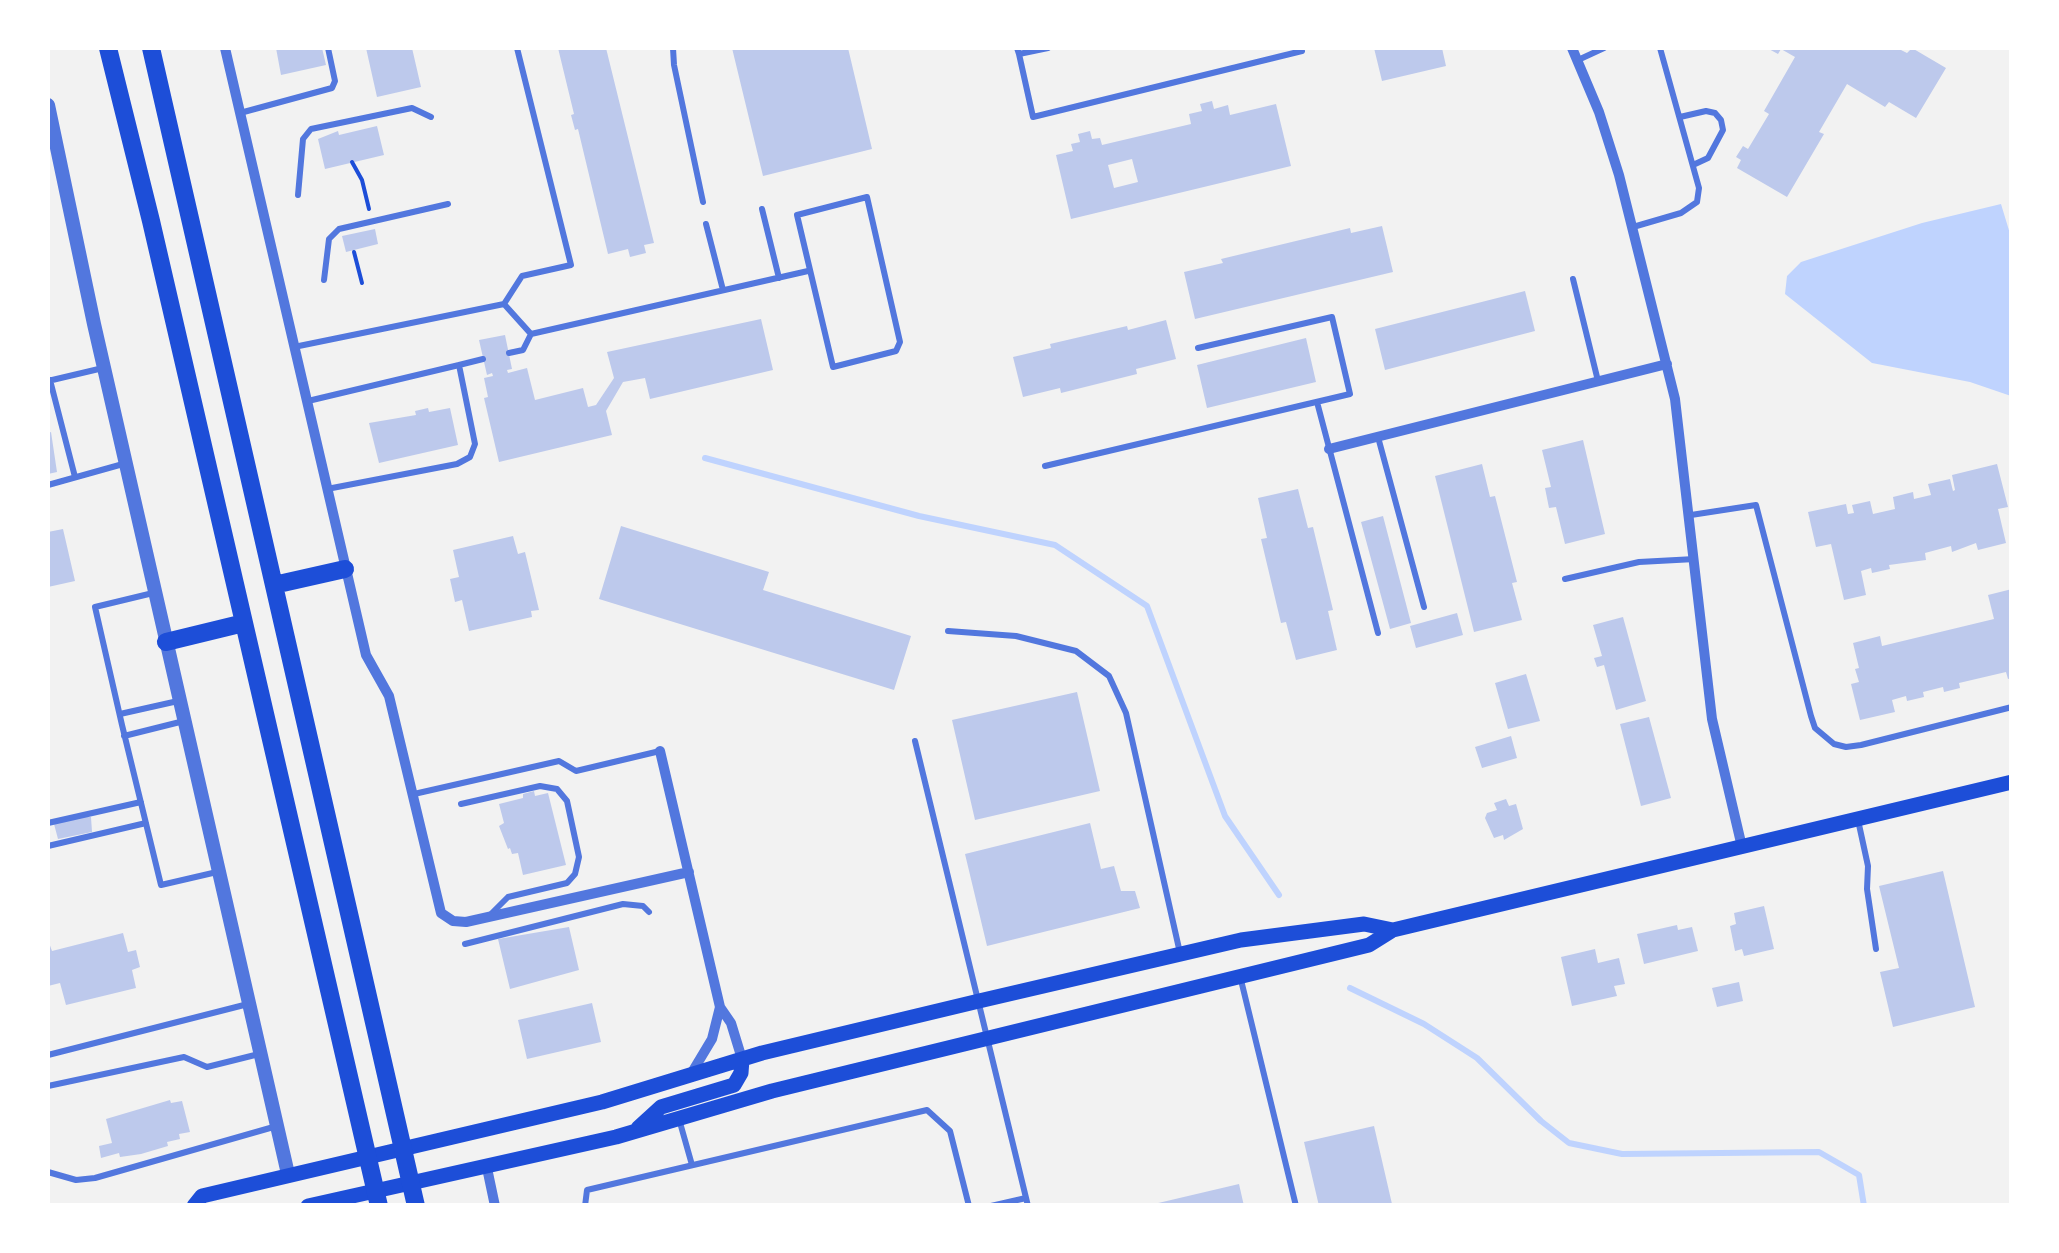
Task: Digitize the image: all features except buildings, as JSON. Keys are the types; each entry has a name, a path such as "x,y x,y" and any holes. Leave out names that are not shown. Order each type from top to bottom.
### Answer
{"main road":[{"path":"108,48 377,1199"},
{"path":"150,48 416,1206"},
{"path":"274,585 345,568"},
{"path":"166,642 244,623"},
{"path":"308,1206 377,1199 412,1184 635,1131 772,1091 1241,979 1369,945 1393,930 2012,782"},
{"path":"194,1206 202,1196 288,1174 602,1102 742,1059 1180,954 1241,940 1364,924 1393,930"},
{"path":"635,1131 661,1107 734,1085 742,1059"}],"street":[{"path":"225,48 366,655 389,696 441,913 460,922 488,918 688,872"},
{"path":"1572,48 1599,112 1634,227 1680,421 1712,718 1742,847"},
{"path":"48,105 52,150 288,1174"},
{"path":"1330,449 1667,364"},
{"path":"660,752 720,1008 730,1022 742,1059"},
{"path":"691,1074 712,1039 720,1008"},
{"path":"487,1168 496,1206"}],"lane":[{"path":"240,112 332,88 335,81 328,48"},
{"path":"294,346 504,304 522,276 571,265 517,48"},
{"path":"673,48 703,202"},
{"path":"1048,48 1018,51 1034,117 1302,51 1301,48"},
{"path":"1578,60 1604,48"},
{"path":"1634,227 1681,213 1697,202 1699,188 1660,48"},
{"path":"298,195 303,139 311,129 412,108 430,117"},
{"path":"1680,118 1706,111 1715,112 1721,120 1722,130 1708,158 1693,164"},
{"path":"867,198 900,342 896,352 833,367 808,271 797,215 867,198"},
{"path":"324,280 330,239 339,230 448,204"},
{"path":"762,210 778,278"},
{"path":"706,224 723,290"},
{"path":"531,334 808,271"},
{"path":"1573,279 1598,381"},
{"path":"504,304 531,334"},
{"path":"1045,466 1350,394 1332,316 1198,348"},
{"path":"509,353 523,350 531,334"},
{"path":"307,401 483,360"},
{"path":"327,489 457,464 470,457 475,444 458,365"},
{"path":"75,477 49,381 104,368"},
{"path":"1318,402 1378,633"},
{"path":"1377,436 1424,607"},
{"path":"48,485 126,464"},
{"path":"1691,514 1756,504 1811,716 1815,728 1834,744 1861,745 2012,706"},
{"path":"1564,579 1639,562 1696,559"},
{"path":"154,592 95,607 124,736 161,885 219,872"},
{"path":"948,631 1016,636 1076,651 1109,676 1126,714 1180,954"},
{"path":"120,714 179,700"},
{"path":"124,736 184,722"},
{"path":"916,741 1027,1202 991,1206"},
{"path":"412,794 559,761 576,771 660,752"},
{"path":"461,804 540,786 558,789 567,801 579,857 575,874 567,882 508,897 488,918"},
{"path":"48,824 140,802"},
{"path":"1857,819 1868,866 1867,889 1876,949"},
{"path":"48,846 146,823"},
{"path":"465,944 622,904 643,906 649,912"},
{"path":"1241,979 1296,1206"},
{"path":"48,1054 249,1004"},
{"path":"48,1086 184,1057 207,1067 261,1054"},
{"path":"585,1206 587,1190 927,1110 950,1131 969,1206"},
{"path":"679,1118 692,1165"},
{"path":"48,1172 76,1180 95,1178 277,1126"}],"path":[{"path":"352,162 362,180 369,209"},
{"path":"354,252 362,283"}],"water":[{"path":"2001,204 2011,237 2011,396 1970,382 1872,363 1785,294 1787,276 1801,262 1922,223"}],"waterway":[{"path":"705,458 919,516 1055,545 1147,606 1225,816 1279,895"},
{"path":"1350,988 1424,1024 1477,1058 1569,1143 1622,1154 1819,1152 1859,1175 1864,1206"}]}
